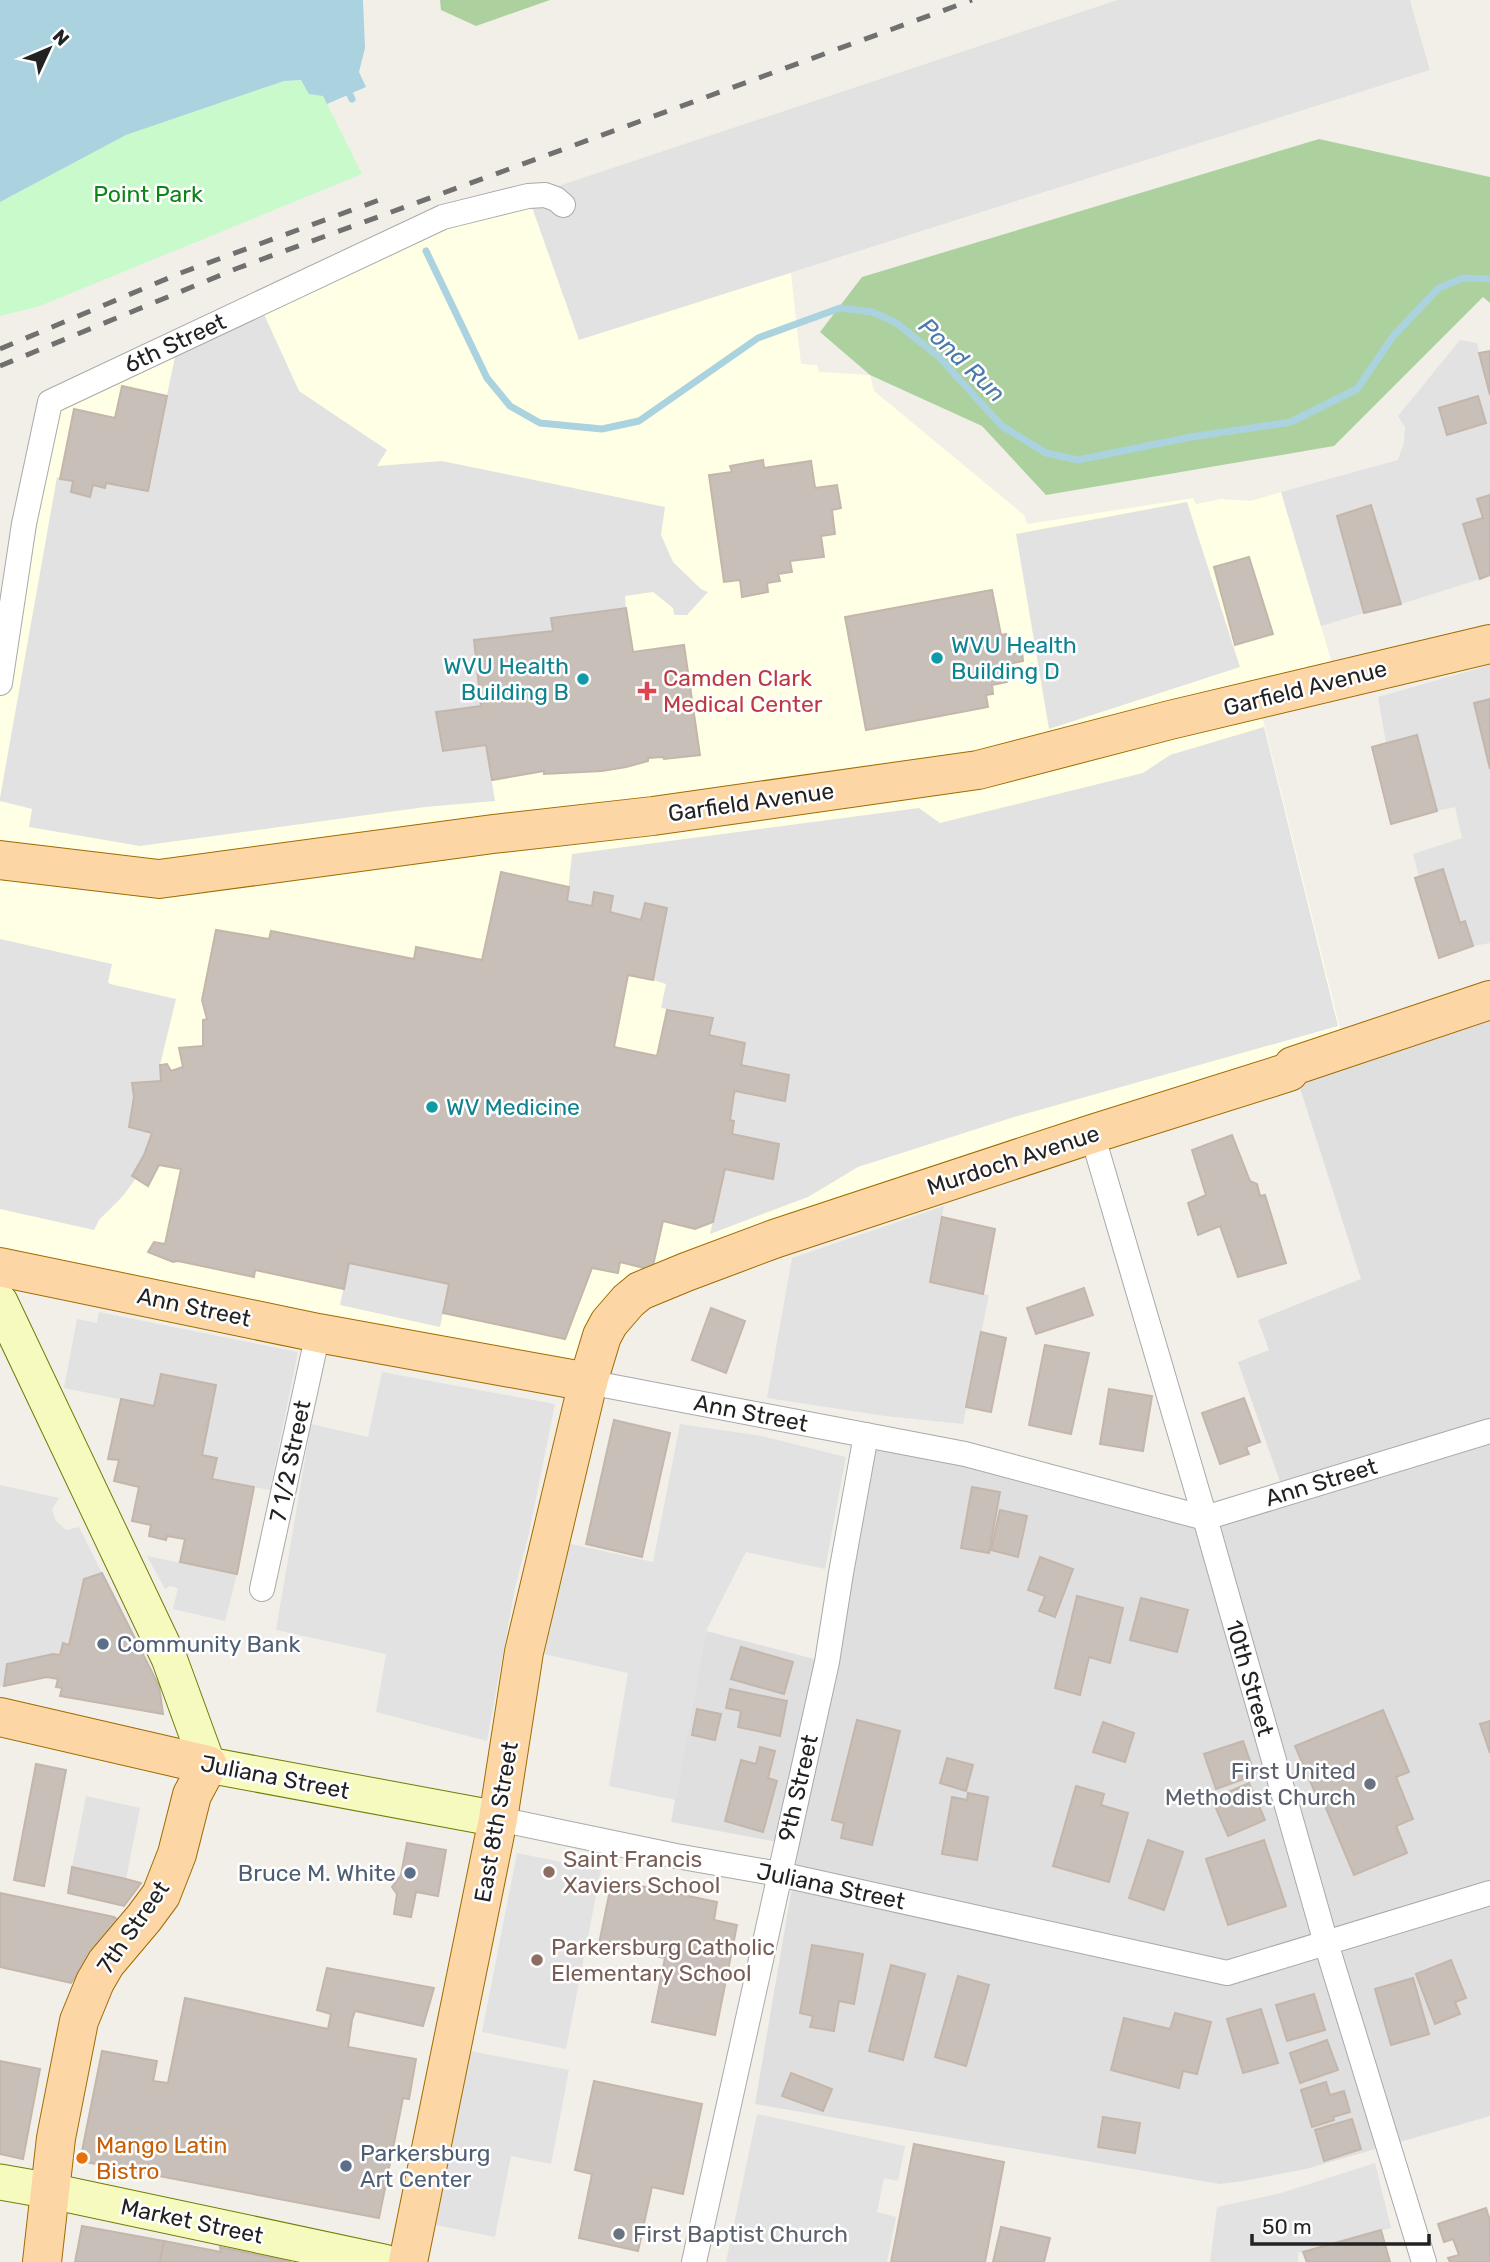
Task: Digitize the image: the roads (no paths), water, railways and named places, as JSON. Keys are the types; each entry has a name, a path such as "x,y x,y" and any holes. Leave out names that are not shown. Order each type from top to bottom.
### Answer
{"main road":[{"name":"Garfield Avenue","path":"0,860 159,879 493,834 653,816 978,770 1170,720 1490,644"},
{"name":"Murdoch Avenue","path":"588,1382 602,1336 609,1323 628,1300 664,1280 774,1239 1091,1133 1289,1072 1293,1066 1490,1000"},
{"name":"Ann Street","path":"0,1268 318,1333 588,1382"},
{"path":"0,1303 169,1658 208,1765"},
{"path":"526,1371 557,1400 576,1431"},
{"name":"East 8th Street","path":"408,2262 498,1819 524,1652 588,1382"},
{"name":"Juliana Street","path":"0,1717 208,1765 498,1819"},
{"name":"7th Street","path":"42,2262 56,2138 79,2021 106,1963 161,1895 177,1854 192,1795 208,1765"},
{"name":"Market Street","path":"0,2182 384,2262"}],"street":[{"name":"6th Street","path":"0,683 24,524 50,402 443,217 528,196 545,195 563,205"},
{"name":"10th Street","path":"1091,1133 1205,1518 1326,1943 1424,2262"},
{"name":"7 1/2 Street","path":"262,1589 318,1333"},
{"name":"Ann Street","path":"588,1382 965,1454 1205,1518 1490,1431"},
{"name":"9th Street","path":"694,2262 827,1662 866,1434"},
{"name":"Juliana Street","path":"498,1819 676,1856 779,1874 1227,1973 1490,1893"}],"water":[{"path":"0,0 363,0 365,48 359,72 366,87 327,104 323,96 309,94 301,80 284,81 126,135 0,202"}],"waterway":[{"name":"Pond Run","path":"350,95 352,99"},
{"name":"Pond Run","path":"426,251 487,378 510,406 540,423 602,429 639,421 758,338 840,308 872,312 895,322 938,356 1002,426 1046,453 1078,460 1191,437 1291,422 1357,389 1394,335 1439,288 1463,278 1490,279"}],"railway":[{"path":"0,366 238,268 972,0"},
{"path":"0,349 178,274 390,196"}],"place":[{"name":"WVU Health Building D","path":"937,658"},
{"name":"WVU Health Building B","path":"583,679"},
{"name":"Camden Clark Medical Center","path":"647,691"},
{"name":"WV Medicine","path":"432,1107"},
{"name":"Community Bank","path":"103,1644"},
{"name":"First United Methodist Church","path":"1370,1784"},
{"name":"Saint Francis Xaviers School","path":"549,1872"},
{"name":"Bruce M. White","path":"410,1873"},
{"name":"Parkersburg Catholic Elementary School","path":"537,1960"},
{"name":"Mango Latin Bistro","path":"82,2158"},
{"name":"Parkersburg Art Center","path":"346,2166"},
{"name":"First Baptist Church","path":"619,2234"}],"park label":[{"name":"Point Park","path":"148,194"}]}
